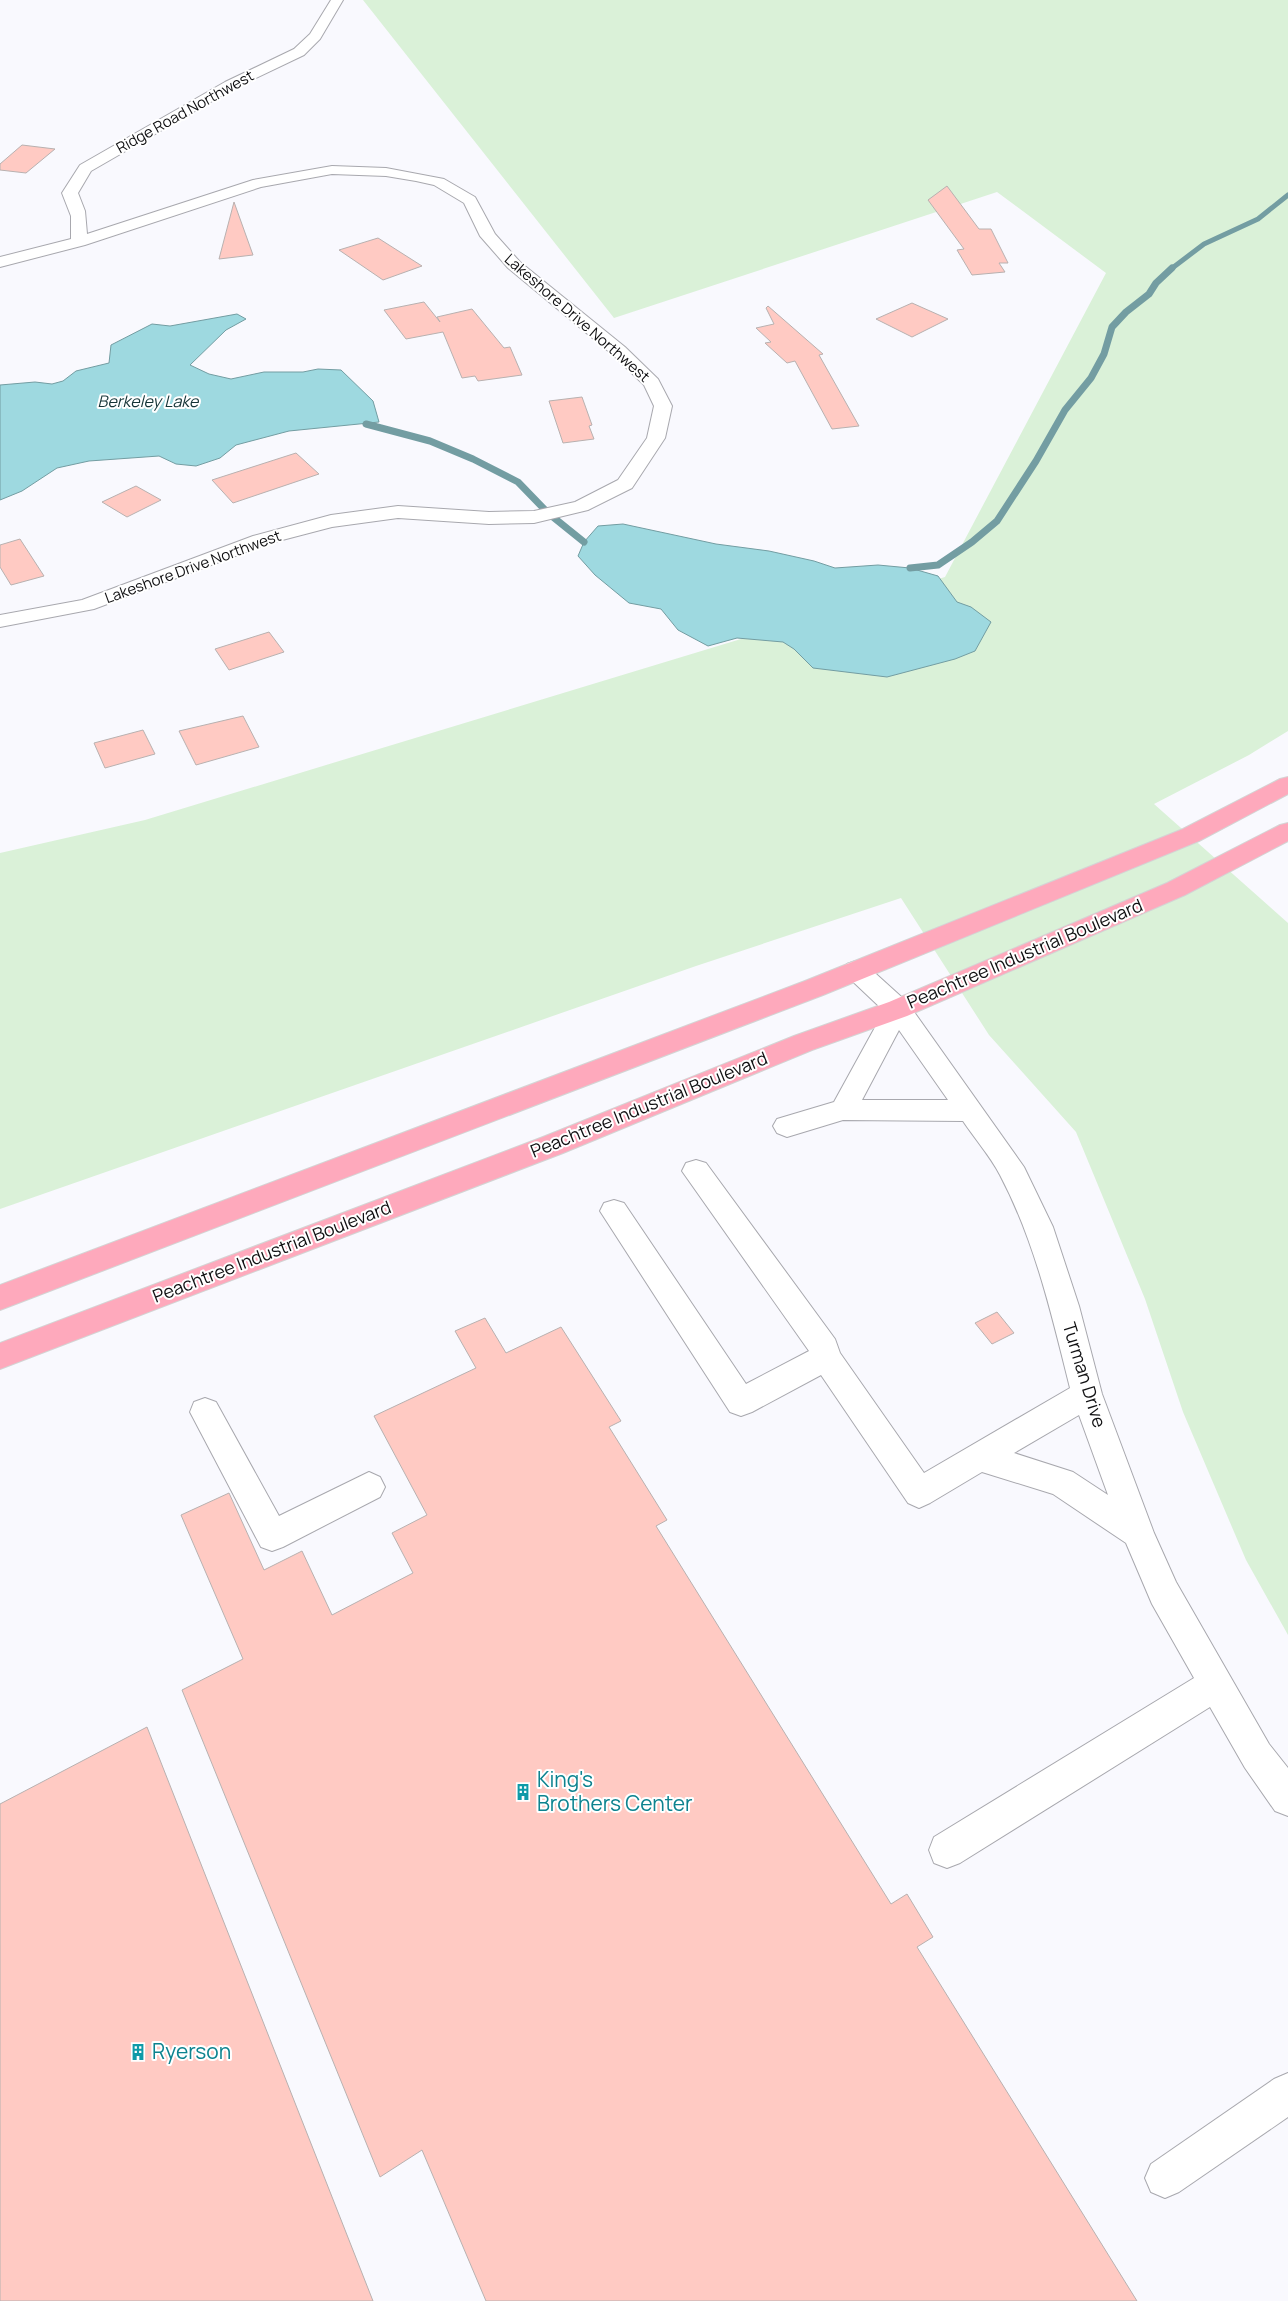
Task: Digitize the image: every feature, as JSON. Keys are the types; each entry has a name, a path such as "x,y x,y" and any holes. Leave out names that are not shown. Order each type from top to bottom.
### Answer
{"highway":[{"path":"0,1298 856,970 1191,835 1288,784"},
{"name":"Peachtree Industrial Boulevard","path":"0,1356 553,1145 802,1044 898,1009 1176,889 1288,831"}],"street":[{"name":"Ridge Road Northwest","path":"79,242 80,225 77,206 70,193 85,168 230,85 298,52 315,36 337,0"},
{"name":"Lakeshore Drive Northwest","path":"0,262 79,242 258,183 332,170 386,172 439,182 470,200 488,236 514,266 619,351 652,382 663,406 656,438 624,484 581,506 534,517 488,518 398,512 331,521 260,540 87,605 0,621"},
{"name":"Turman Drive","path":"856,970 898,1009 1010,1167 1039,1227 1064,1306 1087,1394 1138,1533 1164,1593 1257,1756 1288,1798"},
{"path":"843,1110 898,1009"},
{"path":"787,1126 843,1110 971,1111"},
{"path":"696,1171 821,1342 826,1358 920,1493 1087,1394"},
{"path":"614,1211 741,1402 826,1358"},
{"path":"205,1412 272,1536 369,1487"},
{"path":"981,1458 1062,1482 1138,1533"},
{"path":"947,1850 1215,1685"},
{"path":"1166,2178 1288,2094"}],"green space":[{"path":"363,0 1288,0 1288,731 1249,755 1154,804 1288,923 1288,1635 1246,1560 1183,1412 1145,1299 1076,1132 989,1035 901,898 696,966 0,1209 0,853 145,820 945,577 1106,273 997,192 614,318"}],"water":[{"name":"Berkeley Lake","path":"237,314 246,319 226,330 190,365 209,374 231,379 264,372 303,372 318,369 341,370 373,401 379,422 289,431 236,445 220,458 196,466 176,464 159,456 89,461 57,468 22,491 0,500 0,385 35,382 52,384 63,381 76,371 109,363 111,345 152,324 170,326"},
{"path":"623,524 716,544 769,551 814,561 835,568 878,565 910,568 938,576 957,602 971,607 991,622 975,651 955,659 887,677 813,668 794,649 783,642 737,638 708,646 678,630 661,609 629,603 595,575 578,556 584,542 598,526"}],"building":[{"path":"22,145 55,149 26,173 0,170 0,164"},
{"path":"947,186 979,229 991,229 1008,263 999,263 1005,272 972,275 957,250 964,249 928,200"},
{"path":"234,202 253,255 219,259"},
{"path":"378,238 422,266 383,280 339,250"},
{"path":"424,302 440,322 437,317 472,309 504,348 510,347 522,375 478,381 475,376 462,378 443,332 406,339 384,310"},
{"path":"912,303 948,319 912,337 876,319"},
{"path":"768,306 823,354 819,355 859,426 832,429 795,361 787,363 765,343 771,342 756,328 774,324 766,308"},
{"path":"582,397 592,425 589,426 594,439 563,443 549,401"},
{"path":"296,453 319,474 233,503 212,480"},
{"path":"136,486 161,500 127,517 102,502"},
{"path":"20,539 44,576 11,585 0,567 0,545"},
{"path":"269,632 284,652 229,670 215,649"},
{"path":"243,716 259,747 196,765 179,731"},
{"path":"143,730 155,754 105,768 94,743"},
{"path":"997,1312 1014,1333 992,1344 975,1323"},
{"name":"King's Brothers Center","path":"485,1318 506,1353 561,1327 621,1421 609,1427 667,1520 656,1526 891,1904 907,1894 933,1937 917,1947 1137,2301 486,2301 422,2150 380,2177 182,1690 243,1659 181,1515 229,1493 264,1570 302,1551 332,1615 413,1573 392,1533 427,1515 374,1416 476,1368 455,1331"},
{"name":"Ryerson","path":"147,1727 373,2301 0,2301 0,1804"}],"waterway":[{"path":"1171,269 1204,244 1258,219 1288,195"},
{"path":"910,568 938,565 972,542 997,521 1036,461 1065,410 1091,378 1104,354 1112,327 1126,312 1149,294 1156,283 1172,268"},
{"path":"366,424 430,441 473,459 518,482 548,513 584,542"}],"place":[{"name":"King's Brothers Center","path":"523,1792"},
{"name":"Ryerson","path":"138,2052"}]}
